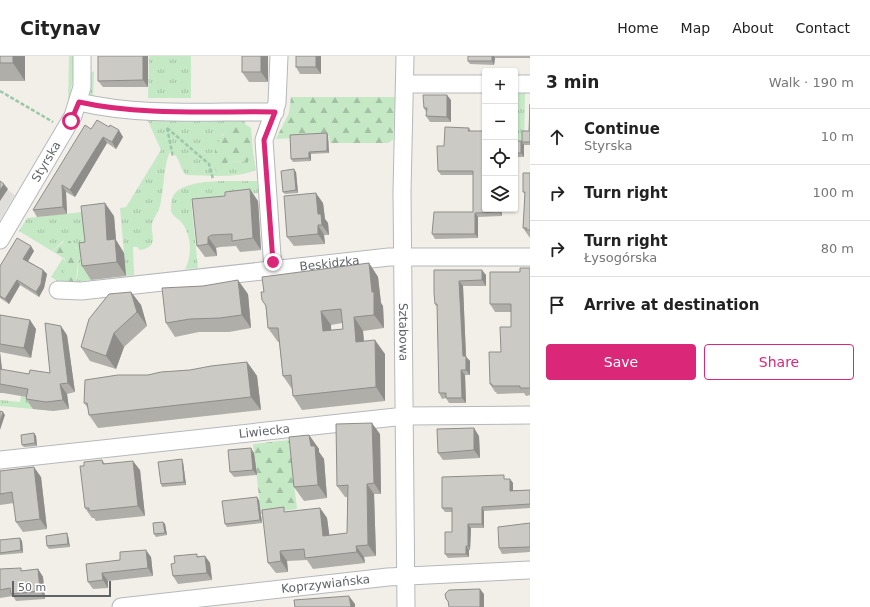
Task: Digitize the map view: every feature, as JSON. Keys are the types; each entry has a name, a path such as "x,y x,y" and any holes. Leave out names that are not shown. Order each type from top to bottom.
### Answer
{"street":[{"name":"Styrska","path":"0,240 71,121 79,102 82,80 82,56"},
{"path":"273,270 264,140 275,112 279,93 279,56"},
{"name":"Sztabowa","path":"405,56 402,178 406,416 406,607"},
{"path":"405,84 482,84"},
{"path":"518,84 530,84"},
{"path":"79,102 103,107 158,111 275,112"},
{"name":"Beskidzka","path":"58,290 81,291 403,256 530,257"},
{"name":"Liwiecka","path":"0,460 406,416 530,415"},
{"name":"Koprzywiańska","path":"122,607 388,578 530,570"}],"path":[{"path":"0,91 59,125"},
{"path":"158,111 167,128 173,157"},
{"path":"167,128 209,164 213,179"}],"shaded area":[{"path":"0,185 15,195 0,220"}],"green space":[{"path":"69,56 74,56 73,80 68,103"},
{"path":"149,56 191,56 191,98 148,98"},
{"path":"94,71 93,99 87,92 86,77"},
{"path":"518,91 525,91 524,145 518,145"},
{"path":"291,97 395,97 393,140 388,143 330,143 329,136 276,139 289,113"},
{"path":"150,117 245,118 245,124 237,125 222,135 214,164 217,171 229,161 240,162 253,152 256,170 231,176 186,175 176,156 170,152 166,162 159,209 153,221 153,238 151,245 140,250 137,247 133,247 134,275 126,276 120,208 126,207 161,150 148,121"},
{"path":"240,124 245,124 251,128 253,152 247,162 229,161 217,172 214,166 214,157 219,141 229,129"},
{"path":"221,181 257,181 258,193 191,200 198,268 185,269 189,258 190,246 188,234 185,228 171,211 173,196 179,190 198,183"},
{"path":"83,212 91,280 76,282 78,274 78,255 76,247 63,241 52,251 19,231 27,218"},
{"path":"66,240 70,241 79,252 76,282 66,283 64,273 65,259 52,251"},
{"path":"63,258 65,261 66,283 56,284 56,280 51,277"},
{"path":"25,374 45,410 0,406 0,400 20,402"},
{"path":"289,440 297,509 261,514 253,444"}],"building":[{"path":"0,56 13,56 13,63 0,63"},
{"path":"98,56 143,56 143,80 98,81"},
{"path":"242,56 261,56 261,72 242,72"},
{"path":"296,56 316,56 316,67 296,67"},
{"path":"468,56 492,56 492,61 468,61"},
{"path":"423,95 447,95 447,117 426,116 427,108 424,108"},
{"path":"530,104 530,142 522,142 522,131 529,131"},
{"path":"97,120 109,127 110,125 119,130 112,142 103,137 70,190 62,185 63,207 33,210 85,125 91,129"},
{"path":"445,127 469,128 468,131 482,131 482,212 499,212 475,213 475,234 432,234 434,212 473,212 473,171 438,171 437,146 444,146"},
{"path":"327,133 327,151 309,152 309,158 291,159 290,135"},
{"path":"518,141 521,141 521,153 518,153"},
{"path":"294,169 296,190 283,192 281,171"},
{"path":"523,173 530,173 530,230 523,228 525,192 523,192"},
{"path":"0,181 4,184 0,190"},
{"path":"250,189 253,238 232,241 232,234 212,235 208,237 208,244 197,246 192,199 225,196 225,192"},
{"path":"316,193 318,214 321,214 322,225 318,225 318,234 287,237 284,196"},
{"path":"105,203 107,240 115,239 117,262 82,266 79,243 85,242 81,206"},
{"path":"17,238 31,246 23,259 43,270 41,284 36,292 17,280 5,299 0,296 0,266"},
{"path":"369,263 372,292 374,292 374,315 354,317 356,342 375,340 376,387 293,396 291,375 283,376 278,328 268,328 266,306 262,300 261,292 264,292 262,277","holes":["341,309 343,329 323,331 321,311"]},
{"path":"520,268 530,268 530,388 520,388 520,386 492,386 492,384 490,384 489,352 501,352 500,327 511,327 511,304 490,304 490,272 520,272"},
{"path":"434,270 482,270 482,280 459,281 463,356 466,356 466,370 461,370 462,398 446,398 446,393 439,393 437,304 435,304 434,293"},
{"path":"238,280 242,315 220,318 190,319 166,323 162,288 203,286"},
{"path":"131,292 137,312 114,333 106,356 81,347 89,319 109,294"},
{"path":"0,315 30,320 24,348 0,344"},
{"path":"45,323 61,326 68,383 60,384 63,400 46,402 26,399 28,389 0,384 0,369 29,374 30,370 50,373"},
{"path":"247,362 251,397 89,415 87,403 84,403 85,380 118,375 148,375 161,372 190,370"},
{"path":"0,411 3,412 0,422"},
{"path":"372,423 374,483 367,484 368,545 356,546 357,552 305,558 304,549 280,551 281,561 268,563 262,510 284,507 284,512 320,508 323,536 347,533 348,485 337,486 336,424"},
{"path":"474,428 474,450 438,453 437,429"},
{"path":"34,433 35,443 22,445 21,435"},
{"path":"309,435 311,446 315,446 318,485 294,487 289,437"},
{"path":"251,448 253,470 230,472 228,450"},
{"path":"182,459 184,482 161,484 158,462"},
{"path":"102,460 103,464 133,461 138,506 89,511 89,508 85,508 80,466 84,466 84,462"},
{"path":"34,467 40,519 16,522 12,492 0,494 0,471"},
{"path":"504,475 504,479 510,479 510,491 530,490 530,504 482,507 482,524 468,524 468,546 466,546 466,554 445,554 445,532 452,532 452,508 442,508 442,477"},
{"path":"257,497 260,520 225,524 222,501"},
{"path":"163,522 165,533 154,534 153,523"},
{"path":"530,523 530,547 499,548 498,527"},
{"path":"67,533 68,544 47,546 46,536"},
{"path":"20,538 21,550 0,553 0,540"},
{"path":"146,550 148,568 102,573 103,580 88,582 86,564 120,560 120,552"},
{"path":"197,554 197,557 205,556 207,573 173,576 171,564 175,563 174,556"},
{"path":"21,568 21,571 38,569 40,591 11,594 10,588 0,590 0,569"},
{"path":"480,589 480,607 449,607 445,594 449,590"},
{"path":"349,596 351,607 295,607 294,600"}],"route":[{"path":"71,121 79,102 96,106 142,111 275,112 264,140 273,262"}]}
